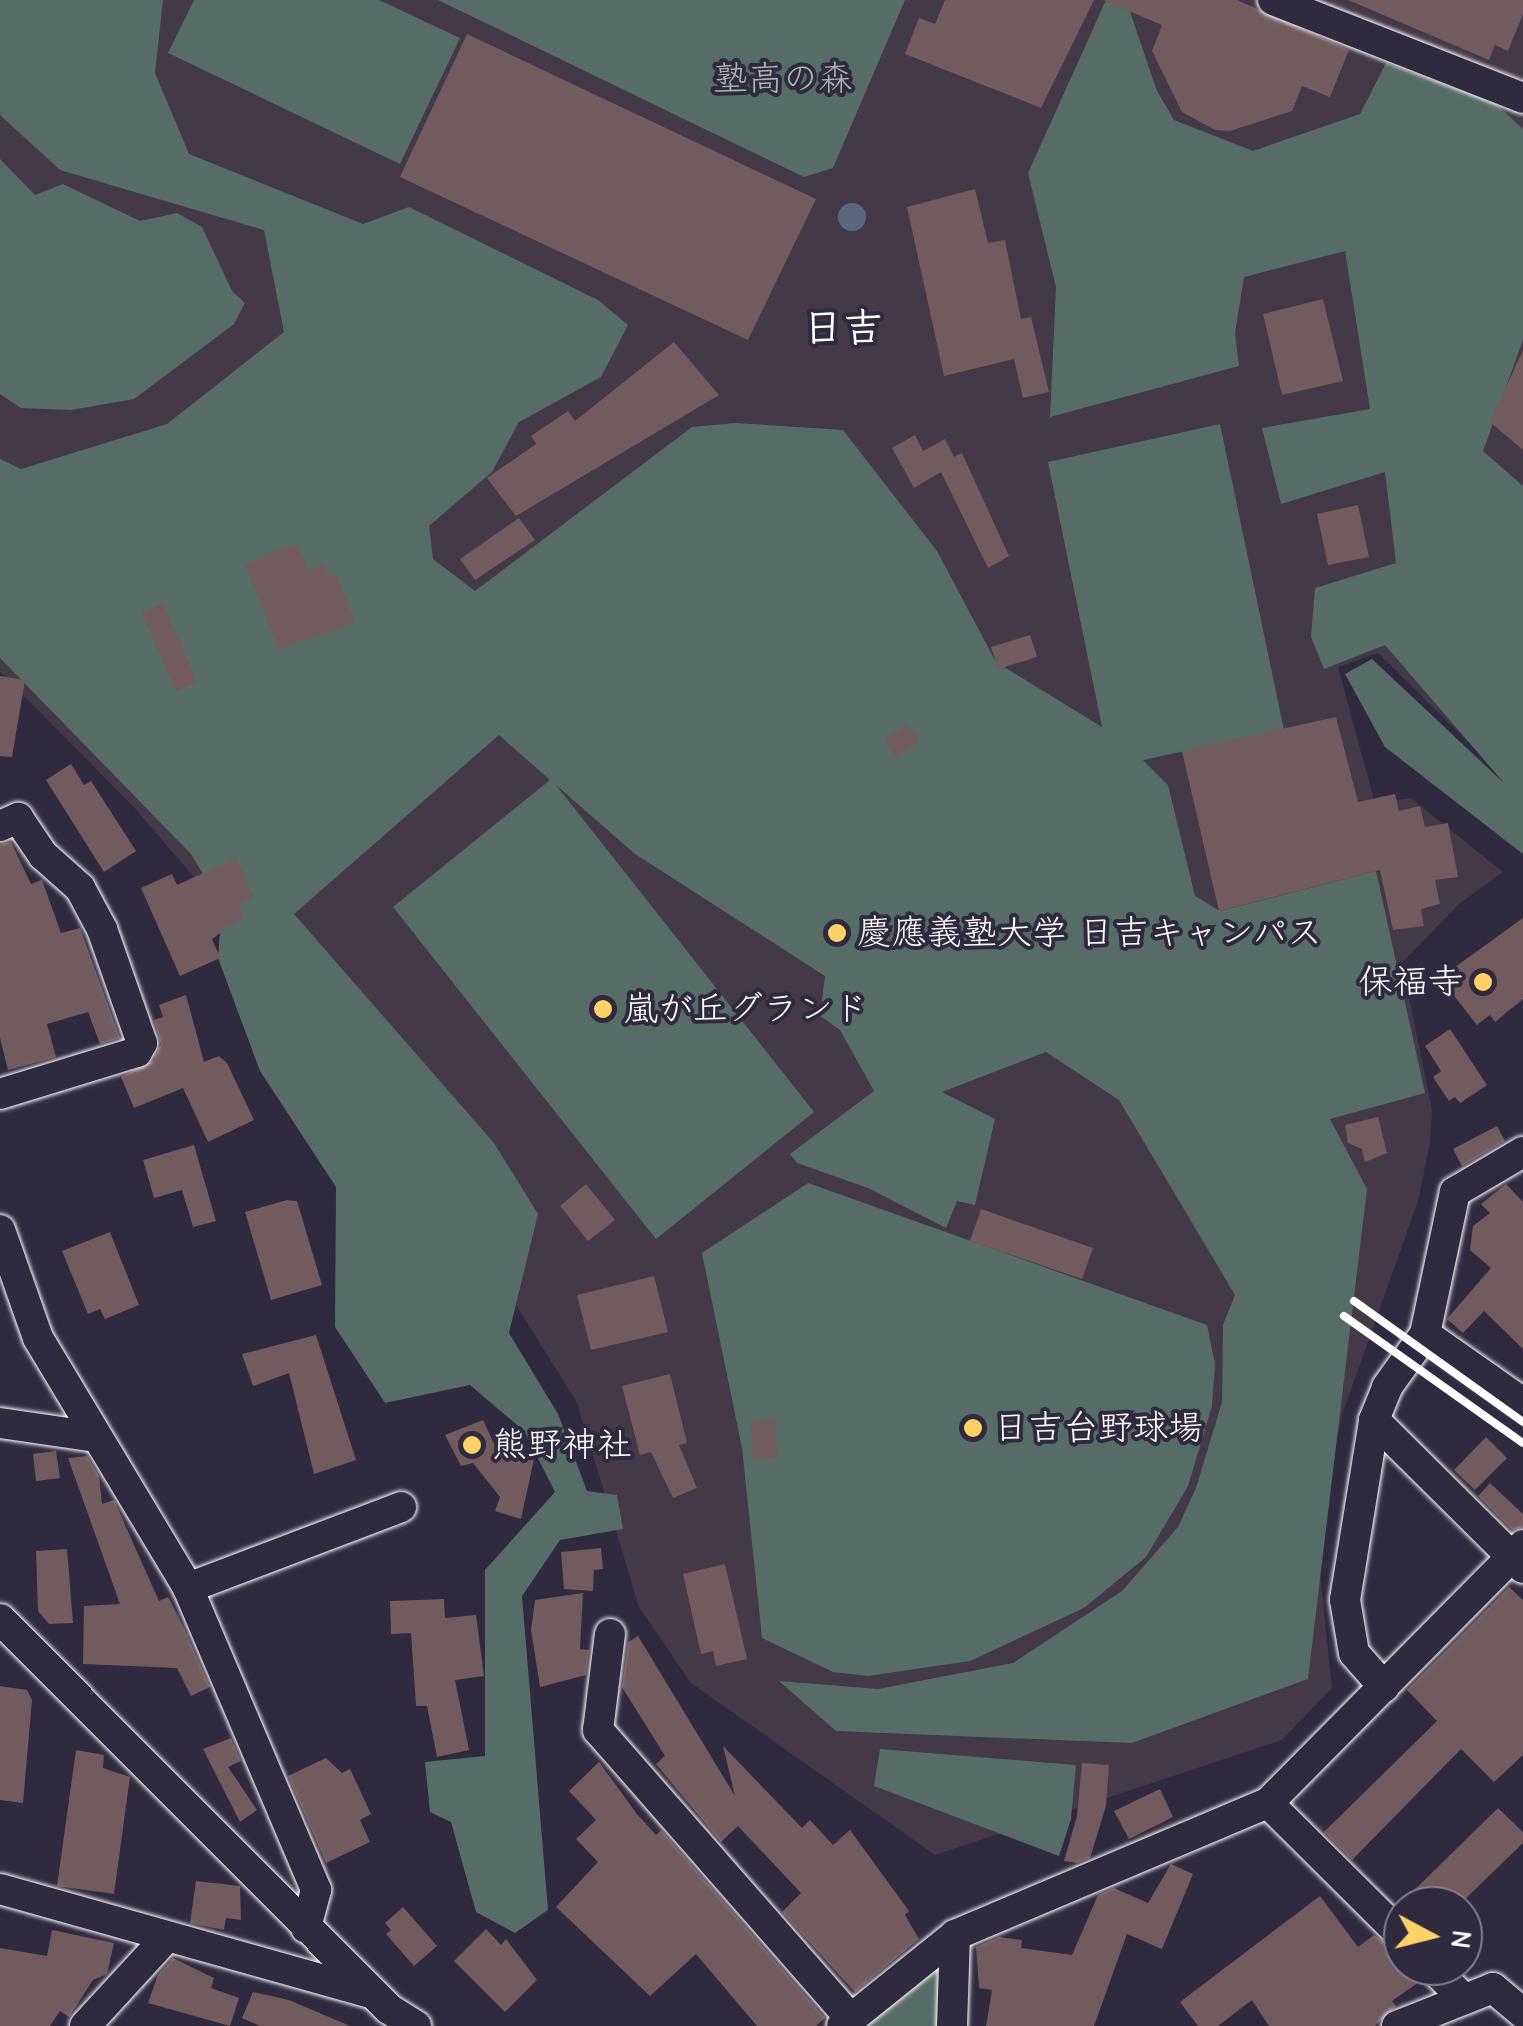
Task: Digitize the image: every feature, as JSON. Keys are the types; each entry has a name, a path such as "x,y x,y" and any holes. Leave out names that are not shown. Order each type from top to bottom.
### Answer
{"street":[{"path":"1273,0 1523,98"},
{"path":"0,826 18,818 43,855 80,888 102,930 142,1043 137,1052 0,1094"},
{"path":"1384,1687 1354,1654 1344,1600 1374,1420 1386,1387 1425,1334 1455,1192 1523,1152"},
{"path":"0,1230 38,1338 188,1588 316,1890 306,1928"},
{"path":"1425,1334 1523,1403"},
{"path":"610,1634 598,1730 846,2022 955,1935 1268,1803 1519,1556 1374,1420"},
{"path":"0,1424 96,1437"},
{"path":"188,1588 401,1507"},
{"path":"0,1619 306,1928 381,2010"},
{"path":"1268,1803 1383,1918"},
{"path":"0,1890 165,1939 381,2010 416,2026"},
{"path":"952,2026 955,1935"},
{"path":"85,2026 165,1939"},
{"path":"1451,1986 1464,1999"},
{"path":"1397,2026 1493,1988 1523,2013"}],"shaded area":[{"name":"慶應義塾大学 日吉キャンパス","path":"0,0 1523,0 1523,796 1378,653 1338,667 1375,803 1411,798 1503,872 1459,904 1402,963 1432,1110 1430,1142 1418,1201 1343,1412 1316,1535 1332,1688 1282,1740 935,1855 691,1683 639,1607 577,1403 395,1111 132,805 0,672"}],"green space":[{"path":"0,0 163,0 155,73 189,154 363,224 409,207 598,300 628,325 601,377 519,422 492,472 429,526 433,559 475,591 692,427 736,423 843,430 937,551 996,662 1102,727 1048,462 1220,424 1284,730 1143,760 1168,785 1195,896 1220,911 1376,871 1425,1093 1330,1119 1367,1189 1308,1679 1132,1743 836,1731 779,1681 878,1689 1013,1663 1122,1591 1178,1527 1196,1488 1222,1402 1223,1325 1235,1295 1119,1100 1046,1052 942,1092 995,1119 975,1205 957,1201 946,1228 868,1188 797,1163 790,1154 874,1091 840,1030 820,1016 825,976 635,854 556,785 814,1112 656,1239 393,907 550,780 499,735 294,914 494,1143 538,1214 509,1333 558,1414 587,1491 617,1495 623,1529 560,1540 522,1596 548,1910 515,1933 476,1912 451,1822 430,1812 425,1762 485,1756 485,1570 555,1492 524,1431 470,1385 385,1403 335,1327 336,1187 260,1071 218,958 222,905 191,854 0,658 0,459 21,469 167,424 284,332 264,230 60,170 0,115"},
{"path":"194,0 379,0 460,38 400,164 168,53"},
{"name":"塾高の森","path":"438,0 905,0 833,168 804,177"},
{"path":"1106,0 1126,0 1157,91 1174,120 1253,151 1360,114 1386,63 1495,103 1523,129 1523,340 1483,451 1523,486 1523,854 1385,747 1345,674 1372,659 1504,783 1385,645 1324,669 1311,637 1315,588 1396,563 1385,472 1281,504 1262,428 1370,409 1345,251 1244,277 1235,333 1239,366 1050,417 1056,287 1028,173"},
{"path":"0,159 35,195 63,184 140,221 177,213 202,227 232,291 245,303 234,324 134,399 71,410 21,408 0,394"},
{"name":"日吉台野球場","path":"808,1183 1207,1325 1215,1364 1212,1406 1188,1486 1146,1557 1084,1608 970,1661 868,1676 833,1672 762,1638 742,1448 702,1253"},
{"path":"880,1749 1076,1765 1071,1819 1059,1856 874,1786"},
{"path":"947,1965 946,2026 855,2026 914,1971"}],"water":[{"path":"852,203 862,207 866,217 862,227 852,231 842,227 838,217 842,207"}],"building":[{"path":"945,0 1094,0 1041,108 905,54 919,18 935,24"},
{"path":"1103,0 1237,0 1349,50 1330,97 1302,86 1292,111 1230,131 1215,130 1182,112 1152,51 1162,25"},
{"path":"1348,0 1523,0 1523,14 1508,51 1495,45 1489,60"},
{"path":"467,34 816,199 748,340 400,177"},
{"path":"975,189 988,243 1005,240 1021,319 1031,317 1049,392 1023,398 1014,359 944,376 907,207"},
{"path":"1323,299 1343,381 1282,395 1263,314"},
{"path":"674,342 719,395 516,516 487,478 536,444 531,436 568,411 575,421"},
{"path":"1523,350 1523,450 1490,422"},
{"path":"915,435 923,451 945,439 954,457 962,453 1009,556 988,568 941,472 914,488 892,448"},
{"path":"1358,505 1369,557 1328,565 1317,514"},
{"path":"519,518 535,540 475,580 460,559"},
{"path":"297,543 308,570 324,564 329,576 336,574 355,623 279,649 245,564"},
{"path":"163,603 197,682 176,691 142,613"},
{"path":"1030,635 1037,657 998,669 991,647"},
{"path":"0,676 25,680 12,757 0,756"},
{"path":"1336,717 1358,802 1395,794 1399,811 1420,806 1425,827 1448,823 1458,877 1435,880 1440,904 1421,909 1424,926 1393,930 1380,870 1219,911 1182,751"},
{"path":"906,724 919,741 896,758 886,740"},
{"path":"71,764 84,785 91,781 136,851 104,872 46,780"},
{"path":"11,842 31,884 42,880 61,933 80,928 120,1038 100,1044 88,1012 47,1024 56,1057 8,1070 0,1038 0,844"},
{"path":"236,858 254,898 238,905 244,916 212,939 220,958 180,976 141,888 172,874 177,885"},
{"name":"保福寺","path":"1523,918 1523,999 1495,1022 1490,1015 1477,1025 1440,978"},
{"path":"186,995 204,1062 219,1056 227,1063 254,1120 208,1142 183,1088 134,1108 121,1077 153,1061 161,1044 154,1020 163,1017 159,1005"},
{"path":"1450,1029 1487,1085 1460,1103 1455,1097 1449,1101 1433,1077 1441,1071 1425,1046"},
{"path":"1378,1117 1387,1153 1365,1162 1362,1149 1348,1143 1345,1125"},
{"path":"1497,1126 1505,1141 1462,1166 1453,1149"},
{"path":"194,1145 216,1221 193,1227 182,1190 154,1198 143,1160"},
{"path":"586,1184 615,1220 588,1241 560,1206"},
{"path":"1506,1184 1523,1202 1523,1349 1484,1311 1463,1333 1447,1319 1491,1268 1470,1250 1473,1226 1490,1213 1481,1204"},
{"path":"287,1200 297,1201 322,1285 271,1300 245,1212"},
{"path":"981,1209 1093,1248 1082,1279 970,1241"},
{"path":"110,1232 139,1305 105,1319 100,1309 88,1314 62,1251"},
{"path":"654,1276 668,1332 591,1350 577,1295"},
{"path":"316,1335 356,1460 314,1474 289,1373 253,1386 242,1354"},
{"path":"670,1374 687,1443 679,1445 697,1488 673,1498 651,1452 640,1455 622,1386"},
{"path":"775,1419 777,1458 753,1460 751,1421"},
{"path":"483,1420 495,1446 534,1459 521,1519 495,1511 500,1497 473,1463 461,1466 445,1435"},
{"path":"1486,1437 1507,1458 1475,1490 1454,1470"},
{"path":"56,1451 60,1478 36,1481 33,1454"},
{"path":"87,1456 99,1476 102,1504 114,1500 159,1601 168,1597 210,1687 191,1696 177,1668 83,1664 84,1606 120,1604 68,1458"},
{"path":"1490,1483 1523,1514 1523,1527 1512,1530 1478,1496"},
{"path":"601,1548 603,1569 594,1570 593,1591 564,1589 561,1552"},
{"path":"67,1549 73,1623 49,1624 38,1611 36,1551"},
{"path":"725,1564 747,1659 716,1666 713,1651 701,1654 683,1574"},
{"path":"1509,1587 1523,1600 1523,1755 1494,1782 1461,1749 1352,1860 1324,1832 1437,1721 1407,1690"},
{"path":"583,1593 580,1649 589,1650 586,1675 540,1687 531,1630 535,1600"},
{"path":"444,1599 445,1618 476,1615 484,1676 455,1680 469,1750 437,1757 427,1706 416,1706 411,1633 391,1634 390,1601"},
{"path":"638,1636 735,1796 723,1746 802,1828 810,1820 833,1845 850,1830 909,1911 905,1915 919,1939 855,1992 782,1912 801,1893 738,1826 721,1842 656,1764 665,1756 622,1687 628,1642"},
{"path":"0,1686 27,1690 32,1700 23,1803 0,1800"},
{"path":"231,1738 241,1761 228,1767 257,1810 240,1822 203,1749"},
{"path":"76,1750 104,1755 103,1768 130,1777 114,1894 57,1886"},
{"path":"326,1758 342,1773 350,1769 371,1814 360,1820 370,1842 326,1863 288,1776"},
{"path":"599,1762 637,1814 656,1835 661,1830 825,2018 816,2026 757,2026 696,1954 650,1996 556,1907 598,1862 576,1839 596,1820 569,1791"},
{"path":"1082,1763 1109,1765 1106,1806 1090,1858 1077,1863 1064,1861 1077,1816"},
{"path":"1160,1789 1173,1817 1129,1839 1114,1811"},
{"path":"1498,1808 1523,1832 1523,1843 1479,1886 1418,1886"},
{"path":"1171,1864 1193,1874 1162,1949 1127,1934 1094,2026 986,2026 992,1990 979,1988 976,1947 999,1937 1022,1940 1021,1948 1072,1955 1098,1895 1114,1888 1148,1903"},
{"path":"196,1881 240,1886 241,1920 226,1918 224,1930 190,1923"},
{"path":"1320,1896 1358,1947 1374,1935 1383,1941 1383,1986 1413,1986 1392,2001 1396,2006 1375,2026 1269,2026 1252,2000 1218,2026 1198,2026 1180,2002"},
{"path":"403,1907 437,1946 414,1966 386,1934 391,1930 385,1923"},
{"path":"486,1929 501,1945 506,1939 537,1980 505,2012 454,1961"},
{"path":"52,1930 114,1943 107,1974 93,1980 69,2017 60,2011 50,2026 0,2026 0,1948 47,1956"},
{"path":"173,1958 214,1978 211,1988 239,1998 230,2026 148,2003 158,1975"},
{"path":"253,1992 289,2000 350,2026 260,2026 242,2018"}],"railway":[{"path":"1354,1301 1523,1422"},
{"path":"1344,1316 1523,1443"}],"place":[{"name":"慶應義塾大学 日吉キャンパス","path":"837,933"},
{"name":"保福寺","path":"1483,982"},
{"name":"嵐が丘グランド","path":"603,1009"},
{"name":"日吉台野球場","path":"973,1428"},
{"name":"熊野神社","path":"472,1445"}],"district":[{"name":"日吉","path":"843,328"}]}
